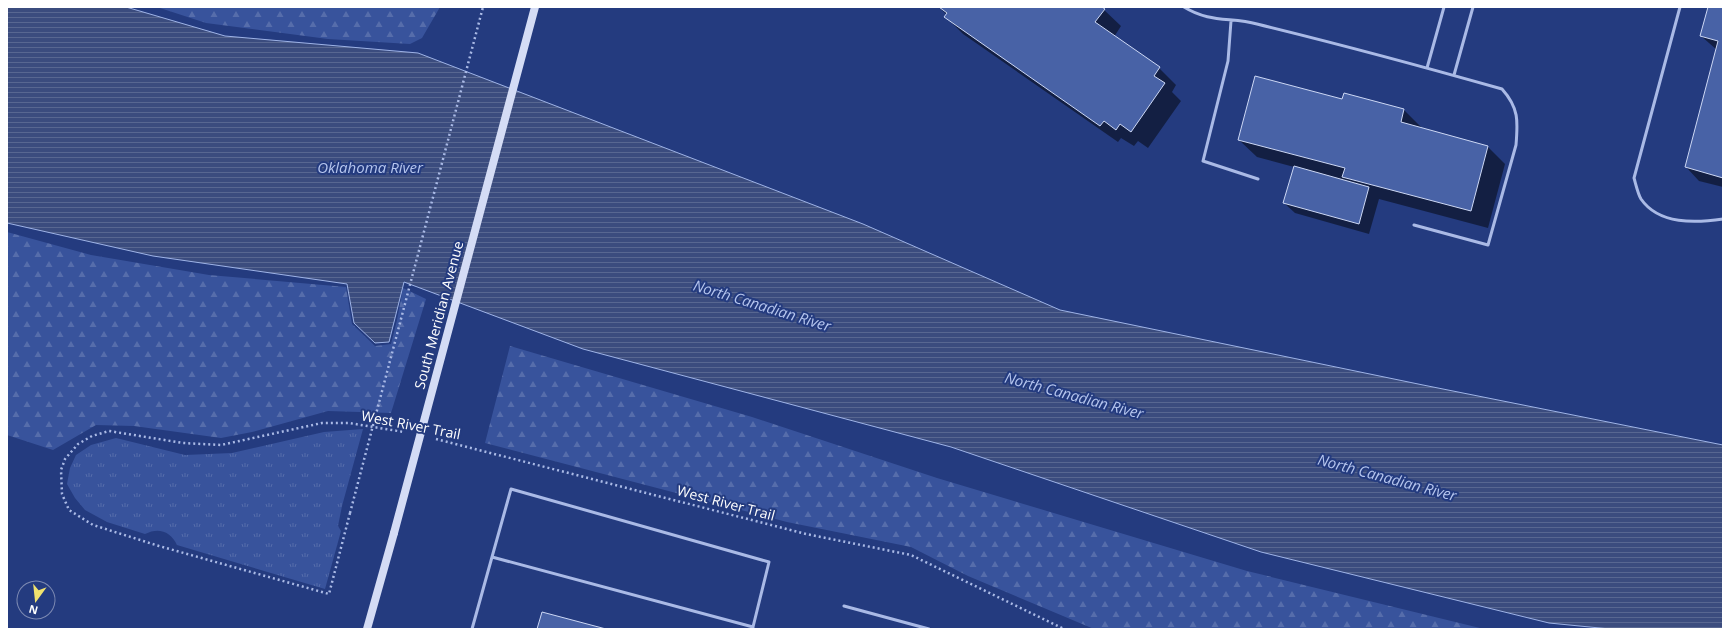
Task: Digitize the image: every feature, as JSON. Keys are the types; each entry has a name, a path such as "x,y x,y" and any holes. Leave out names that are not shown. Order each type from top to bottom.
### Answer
{"main road":[{"name":"South Meridian Avenue","path":"367,629 535,7"}],"lane":[{"path":"1184,7 1194,14 1216,20 1255,23 1502,89 1511,98 1517,113 1516,145 1488,245 1414,225"},
{"path":"1427,68 1444,7"},
{"path":"1454,75 1473,7"},
{"path":"1680,7 1634,178 1641,199 1655,211 1670,219 1690,222 1723,219"},
{"path":"1231,21 1228,61 1203,161 1258,179"},
{"path":"472,629 492,557 511,489 769,562 753,628 492,557"},
{"path":"844,606 929,629"}],"path":[{"name":"West River Trail","path":"407,432 349,423 322,423 221,445 183,443 109,431 92,436 78,444 65,459 61,470 62,494 69,510 93,525 159,546 329,594 350,513 483,7"},
{"name":"West River Trail","path":"429,437 806,534 911,555 1064,629"}],"green space":[{"path":"157,7 440,7 422,38 410,44 328,39 206,23"},
{"path":"7,232 91,255 209,275 346,287 352,324 375,346 391,344 403,288 426,299 391,413 328,411 252,432 221,438 134,426 96,425 53,450 7,435"},
{"path":"510,346 752,417 937,478 1247,571 1484,629 1094,629 968,576 911,547 787,522 485,443"},
{"path":"363,429 342,506 338,526 341,531 325,589 177,545 171,536 164,532 155,531 145,534 107,522 85,510 75,498 67,484 70,468 76,455 91,445 116,438 185,455 232,453 324,432"}],"water":[{"name":"Oklahoma River","path":"7,7 126,7 225,36 418,53 863,224 1060,310 1723,445 1723,629 1610,629 1549,623 1261,552 951,447 583,349 404,282 389,342 375,343 354,323 347,284 153,256 7,223"}],"building":[{"path":"939,7 1102,7 1105,9 1095,22 1160,67 1154,76 1165,83 1131,132 1120,124 1116,130 1104,121 1100,126 944,17 947,13"},
{"path":"1708,7 1723,7 1723,178 1685,167 1718,41 1700,36"},
{"path":"1255,76 1342,99 1344,93 1404,109 1401,122 1488,146 1471,211 1342,177 1345,168 1238,140"},
{"path":"1294,166 1369,187 1359,224 1283,203"},
{"path":"542,612 606,629 537,629"}],"water label":[{"name":"North Canadian River","path":"762,306"},
{"name":"North Canadian River","path":"1074,396"},
{"name":"North Canadian River","path":"1387,478"}]}
